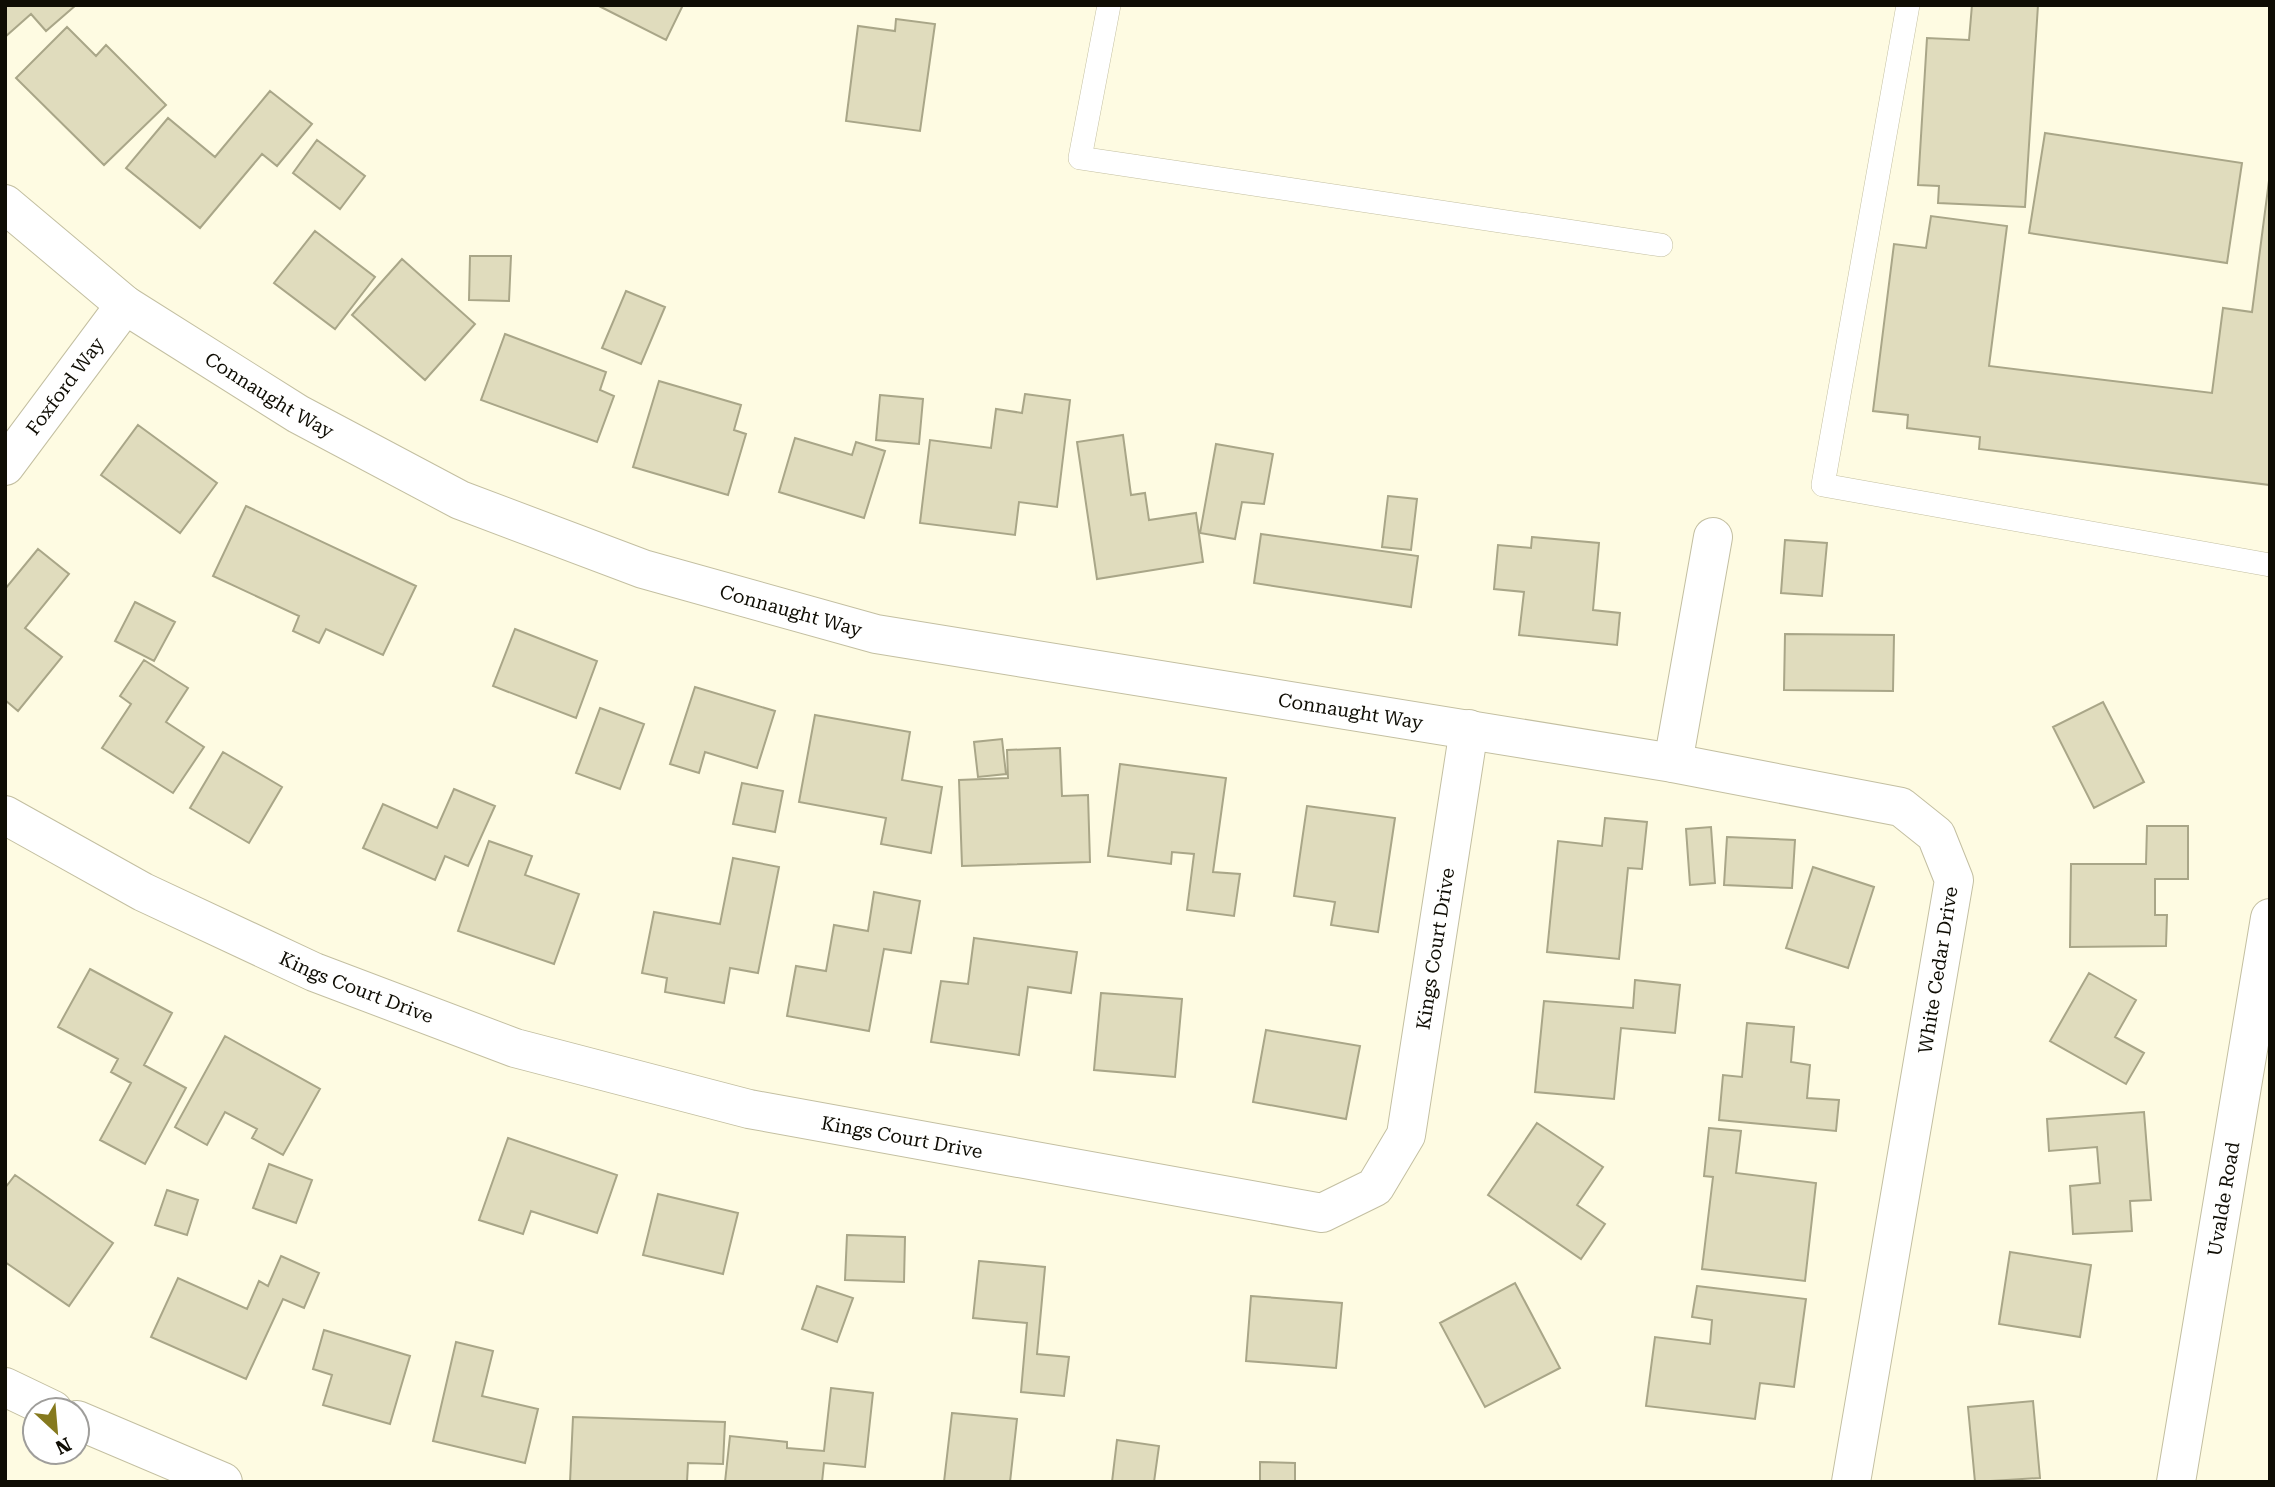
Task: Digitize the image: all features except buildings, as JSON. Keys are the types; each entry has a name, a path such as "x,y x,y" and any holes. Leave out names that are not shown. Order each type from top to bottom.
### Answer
{"street":[{"name":"Connaught Way","path":"5,204 125,304 298,414 460,500 643,569 876,634 1673,763"},
{"name":"Foxford Way","path":"5,466 125,304"},
{"path":"1673,763 1713,537"},
{"name":"Kings Court Drive","path":"5,815 143,892 314,972 515,1048 749,1109 1322,1213 1376,1187 1406,1135 1469,729"},
{"name":"White Cedar Drive","path":"1673,763 1902,807 1936,835 1954,880 1851,1482"},
{"name":"Uvalde Road","path":"2176,1482 2260,1042 2270,918"},
{"path":"5,1387 24,1396"},
{"path":"91,1426 223,1482"}],"lane":[{"path":"1109,5 1080,158 1661,245"},
{"path":"1908,5 1823,485 2270,565"}]}
